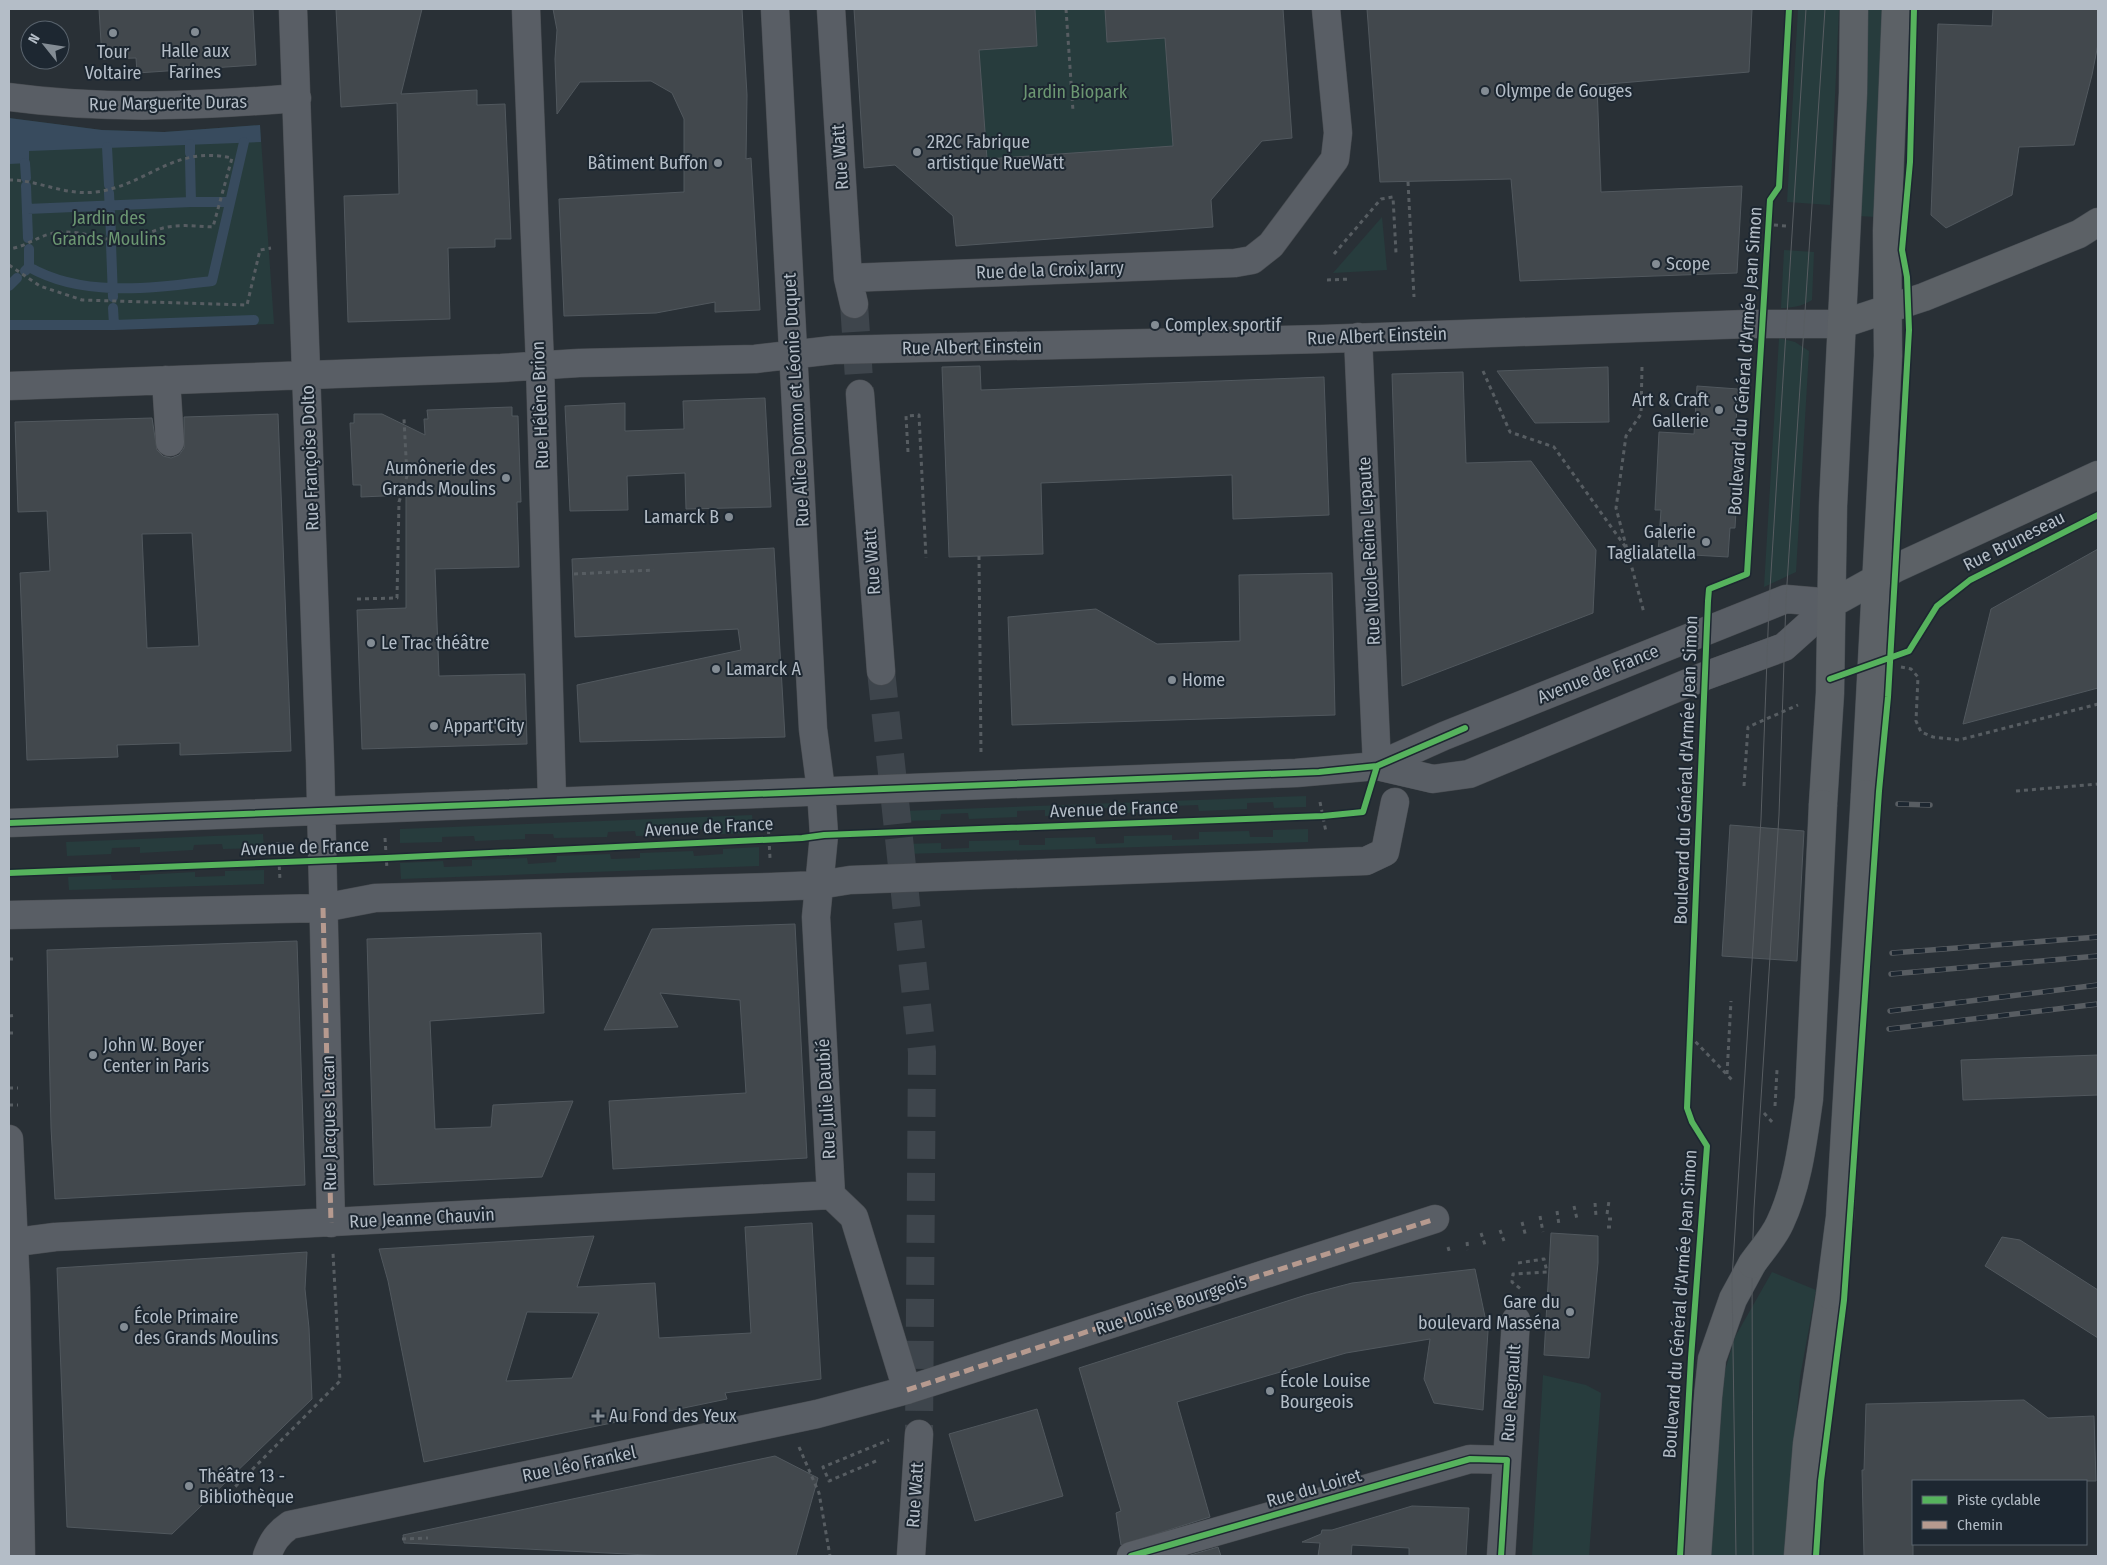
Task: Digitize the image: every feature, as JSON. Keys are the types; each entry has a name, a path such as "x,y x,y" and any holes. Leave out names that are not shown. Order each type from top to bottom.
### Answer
{"main road":[{"name":"Boulevard du Général d'Armée Jean Simon","path":"1698,1556 1712,1360 1733,1299 1752,1264 1780,1224 1790,1197 1809,1099 1833,603 1833,506 1853,93 1854,9"},
{"path":"1798,1556 1807,1444 1840,1217 1865,794 1889,309 1887,231 1896,9"},
{"path":"1842,324 1924,297 2079,234 2098,222"},
{"name":"Rue Bruneseau","path":"1833,603 1876,577 2098,476"}],"street":[{"name":"Rue Françoise Dolto","path":"293,9 307,375 323,908"},
{"name":"Rue Hélène Brion","path":"526,9 540,365 552,800"},
{"name":"Rue Alice Domon et Léonie Duquet","path":"774,9 813,730 821,790"},
{"name":"Rue Watt","path":"831,9 848,278 854,304"},
{"name":"Rue de la Croix Jarry","path":"848,278 1235,263 1252,260 1271,245 1335,159 1338,133 1326,9"},
{"name":"Rue Marguerite Duras","path":"9,97 103,106 145,107 296,98"},
{"name":"Rue Albert Einstein","path":"9,386 540,365 749,360 834,350 1748,324 1842,324"},
{"name":"Rue Nicole-Reine Lepaute","path":"1358,336 1377,766"},
{"path":"166,380 170,442"},
{"name":"Rue Watt","path":"860,394 881,671"},
{"name":"Avenue de France","path":"1377,766 1444,736 1786,599 1833,603"},
{"name":"Avenue de France","path":"9,823 321,812 552,800 663,798 821,790 1296,773 1377,766 1434,779 1469,774 1705,676 1784,647 1833,603"},
{"name":"Rue Julie Daubié","path":"821,790 824,835 816,917 831,1195"},
{"path":"9,915 323,908 375,898 819,885 850,880 1366,860 1385,852 1395,802"},
{"name":"Rue Jacques Lacan","path":"323,908 331,1223"},
{"path":"9,1139 20,1556"},
{"path":"831,1195 854,1217 907,1390"},
{"name":"Rue Jeanne Chauvin","path":"11,1242 55,1237 831,1195"},
{"name":"Rue Louise Bourgeois","path":"907,1390 1435,1219"},
{"name":"Rue Regnault","path":"1501,1556 1516,1320"},
{"name":"Rue Léo Frankel","path":"267,1556 272,1541 279,1532 290,1524 817,1414 907,1390"},
{"name":"Rue Watt","path":"907,1436 911,1556"},
{"name":"Rue du Loiret","path":"1131,1556 1470,1459 1507,1460"}],"path":[{"path":"1066,9 1073,111"},
{"path":"9,180 33,183 65,192 96,192 126,184 155,169 184,158 203,155 232,158 213,227 185,226 162,228 135,239 121,240 110,240 85,232 60,232 9,249"},
{"path":"1408,182 1414,297"},
{"path":"1334,254 1381,198 1393,197 1396,252"},
{"path":"1774,226 1786,226"},
{"path":"9,265 40,286 82,300 246,304 260,250 268,249"},
{"path":"1327,280 1350,279"},
{"path":"1642,367 1640,414 1626,436 1616,508 1644,613"},
{"path":"1483,371 1510,432 1554,447 1629,552"},
{"path":"908,452 906,416 919,415 926,558"},
{"path":"357,599 397,598 399,502 407,476 404,419"},
{"path":"979,556 981,754"},
{"path":"572,574 654,570"},
{"path":"1898,666 1911,669 1918,677 1916,721 1921,732 1933,737 1959,740 2098,704"},
{"path":"1744,786 1748,727 1791,708"},
{"path":"2016,792 2098,784"},
{"path":"1319,796 1328,840"},
{"path":"768,814 770,865"},
{"path":"1313,816 1333,815"},
{"path":"385,829 387,872"},
{"path":"278,834 280,883"},
{"path":"9,959 14,959"},
{"path":"1727,1074 1731,1001"},
{"path":"9,1016 16,1015"},
{"path":"1690,1026 1690,1045"},
{"path":"9,1033 16,1033"},
{"path":"1690,1036 1734,1082"},
{"path":"9,1088 18,1088"},
{"path":"9,1105 18,1105"},
{"path":"1607,1214 1609,1201"},
{"path":"1595,1202 1596,1216"},
{"path":"1574,1206 1577,1219"},
{"path":"1557,1211 1559,1225"},
{"path":"1540,1216 1543,1232"},
{"path":"1608,1219 1614,1219"},
{"path":"1522,1222 1526,1237"},
{"path":"224,1498 340,1381 331,1223"},
{"path":"1607,1227 1613,1227"},
{"path":"1500,1230 1504,1241"},
{"path":"1481,1233 1485,1245"},
{"path":"1467,1242 1468,1250"},
{"path":"1448,1247 1450,1254"},
{"path":"1518,1263 1544,1259 1547,1272 1513,1274 1512,1282 1524,1292"},
{"path":"876,1460 829,1481 823,1467 907,1436"},
{"path":"798,1443 819,1493 830,1556"},
{"path":"402,1539 428,1538"}],"green space":[{"name":"Jardin Biopark","path":"1035,9 1105,9 1107,41 1165,38 1173,146 987,159 979,50 1037,46"},
{"path":"1798,9 1839,9 1830,205 1787,202"},
{"path":"1868,9 1883,9 1876,217 1858,216"},
{"name":"Jardin des Grands Moulins","path":"9,118 102,130 164,132 260,125 274,324 9,330"},
{"path":"1382,217 1387,270 1333,273"},
{"path":"1784,250 1814,252 1812,300 1789,308 1781,308"},
{"path":"1779,338 1795,342 1809,351 1796,572 1764,587"},
{"path":"1306,796 1306,807 1274,808 1273,802 1247,803 1247,809 1199,811 1198,805 1171,806 1171,811 1124,813 1122,808 1094,808 1094,814 1045,816 1045,810 1017,811 1017,817 969,819 968,813 941,814 940,820 903,821 903,811"},
{"path":"752,815 754,833 719,834 719,829 690,830 690,835 636,836 635,831 608,832 607,837 554,838 553,834 525,834 525,839 475,841 474,836 442,837 442,842 400,843 400,829"},
{"path":"1308,829 1308,842 904,854 904,844 941,843 941,849 969,848 969,841 1019,840 1019,845 1045,845 1045,838 1095,837 1096,844 1124,843 1124,836 1172,835 1172,840 1199,839 1199,832 1249,831 1250,837 1273,837 1273,830"},
{"path":"263,834 264,848 223,849 222,844 194,845 193,850 140,853 140,847 112,848 111,854 67,856 66,842"},
{"path":"759,847 759,866 401,879 400,863 443,861 444,867 472,866 472,860 527,858 528,864 556,862 557,856 610,854 611,859 640,858 640,853 693,851 694,856 723,854 723,849"},
{"path":"264,870 264,884 69,890 68,877 111,875 112,880 140,880 140,875 195,872 195,877 225,876 225,871"},
{"path":"1772,1272 1816,1290 1800,1377 1784,1556 1711,1556 1721,1384 1735,1337"},
{"path":"1543,1375 1586,1385 1601,1393 1589,1556 1532,1556"}],"water":[{"path":"9,118 102,130 164,132 260,125 261,142 29,151 29,163 9,164"}],"building":[{"name":"Halle aux Farines","path":"99,9 253,9 256,65 137,73 136,58 102,59"},
{"path":"336,9 422,9 401,94 477,90 477,105 505,104 511,239 495,239 495,247 448,248 450,319 348,322 344,196 399,194 397,103 341,107"},
{"name":"Bâtiment Buffon","path":"553,9 742,9 747,95 746,159 751,158 760,310 715,312 715,302 656,313 564,316 559,199 684,192 684,119 672,93 651,81 580,82 557,114 555,59 557,30"},
{"path":"854,9 1035,9 1037,46 979,50 987,159 1173,146 1165,38 1107,42 1105,9 1283,9 1292,138 1262,141 1211,200 1213,227 956,246 953,216 895,165 864,168"},
{"name":"Olympe de Gouges","path":"1367,9 1752,9 1749,72 1597,85 1601,192 1742,186 1737,273 1520,281 1511,179 1380,182"},
{"path":"1993,9 2098,9 2098,44 2092,75 2074,145 2019,147 2012,195 1946,228 1931,215 1938,24 1992,26"},
{"path":"980,366 981,390 1324,377 1329,515 1233,519 1232,475 1041,483 1043,554 949,557 942,367"},
{"path":"1608,367 1609,422 1535,423 1497,371"},
{"path":"1463,372 1466,463 1531,461 1596,550 1593,613 1402,686 1392,374"},
{"path":"1697,386 1738,389 1736,423 1741,424 1735,528 1730,528 1728,557 1658,553 1661,510 1655,510 1659,432 1694,434"},
{"path":"765,398 771,507 686,509 685,473 627,476 628,510 570,511 565,406 625,403 625,431 684,429 683,401"},
{"path":"512,407 512,416 518,416 521,502 517,502 519,567 435,569 439,676 525,674 527,744 362,749 357,610 406,608 406,495 361,497 361,485 353,485 350,423 354,423 354,414 382,414 425,435 424,419 428,419 427,410"},
{"path":"278,414 291,751 180,755 180,743 117,745 118,757 27,760 20,573 50,571 47,511 18,512 15,422 152,418 157,450 163,456 171,458 179,455 184,448 184,417","holes":["192,533 199,646 147,648 142,534"]},
{"path":"774,548 785,737 580,742 577,685 741,650 738,629 575,637 572,559"},
{"path":"2098,549 2098,688 1963,724 1991,609"},
{"name":"Home","path":"1332,573 1335,715 1012,725 1008,617 1096,609 1157,644 1240,641 1239,575"},
{"path":"1730,825 1804,831 1797,961 1722,956"},
{"path":"795,924 807,1158 613,1169 609,1101 746,1093 740,1000 660,993 678,1027 604,1030 652,929"},
{"path":"541,933 544,1013 430,1021 435,1129 491,1127 493,1105 573,1101 542,1177 374,1185 367,939"},
{"path":"297,941 305,1185 55,1199 51,1128 47,950"},
{"path":"2098,1055 2098,1095 1963,1100 1961,1060"},
{"path":"812,1223 821,1379 725,1393 727,1399 424,1462 388,1281 379,1249 594,1236 577,1287 655,1283 659,1338 751,1333 745,1227","holes":["527,1312 599,1313 572,1378 506,1381"]},
{"name":"Gare du boulevard Masséna","path":"1551,1233 1598,1236 1598,1263 1589,1358 1544,1355"},
{"path":"2002,1237 2020,1240 2098,1290 2098,1338 1985,1266"},
{"path":"307,1252 305,1289 309,1328 312,1399 172,1534 67,1527 57,1268"},
{"path":"1475,1269 1488,1331 1483,1410 1434,1403 1424,1379 1430,1339 1346,1353 1177,1402 1210,1517 1121,1545 1116,1513 1121,1511 1079,1368 1306,1295 1352,1283"},
{"path":"2024,1400 2048,1418 2094,1416 2096,1481 1912,1480 1913,1556 1864,1556 1862,1470 1864,1470 1866,1404"},
{"path":"1037,1409 1063,1496 975,1521 949,1434"},
{"path":"775,1456 818,1478 796,1556 668,1556 404,1543 403,1535"},
{"path":"1412,1506 1469,1508 1466,1556 1409,1556 1409,1548 1352,1545 1351,1556 1318,1556 1320,1543 1302,1542 1321,1534 1322,1530 1332,1530"},
{"path":"1218,1547 1221,1556 1187,1556"}],"waterway":[{"path":"29,267 50,277 95,287 142,288 212,281 244,142"},
{"path":"190,144 190,153"},
{"path":"107,147 109,185"},
{"path":"27,209 191,202 190,160"},
{"path":"25,163 26,178"},
{"path":"26,186 28,238"},
{"path":"109,193 111,234"},
{"path":"191,202 229,202"},
{"path":"111,244 113,297"},
{"path":"25,271 29,267 29,249"},
{"path":"9,286 17,278"},
{"path":"113,308 114,325"},
{"path":"9,325 114,325 254,320"}],"tunnel":[{"path":"854,304 860,394"},
{"path":"881,671 922,1052 919,1434"}],"tram line":[{"path":"1736,1556 1732,1279 1761,819 1769,605 1806,9"},
{"path":"1753,1556 1752,1264 1754,1209 1779,815 1786,599 1825,9"}],"railway":[{"path":"1898,804 1930,805"},
{"path":"1892,953 2098,937"},
{"path":"1891,974 2098,956"},
{"path":"1890,1011 2098,985"},
{"path":"1889,1029 2098,1004"}],"marked path":[{"path":"323,908 331,1223"},
{"path":"907,1390 1435,1219"}],"cycle path":[{"path":"1680,1556 1691,1358 1707,1146 1692,1122 1687,1108 1708,601 1709,589 1747,574 1770,200 1779,187 1789,9"},
{"path":"1816,1556 1821,1481 1844,1300 1879,791 1888,697 1909,330 1907,277 1902,250 1910,162 1914,9"},
{"path":"1830,679 1909,651 1937,606 1970,580 2098,515"},
{"path":"9,823 1319,772 1377,766 1465,728"},
{"path":"9,873 386,858 802,838 824,835 1323,816 1363,812 1377,766"},
{"path":"1131,1556 1470,1459 1507,1460 1501,1556"}],"place":[{"name":"Halle aux Farines","path":"195,32"},
{"name":"Tour Voltaire","path":"113,33"},
{"name":"Olympe de Gouges","path":"1485,91"},
{"name":"2R2C Fabrique artistique RueWatt","path":"917,152"},
{"name":"Bâtiment Buffon","path":"718,163"},
{"name":"Scope","path":"1656,264"},
{"name":"Complex sportif","path":"1155,325"},
{"name":"Art & Craft Gallerie","path":"1719,410"},
{"name":"Aumônerie des Grands Moulins","path":"506,478"},
{"name":"Lamarck B","path":"729,517"},
{"name":"Galerie Taglialatella","path":"1706,542"},
{"name":"Le Trac théâtre","path":"371,643"},
{"name":"Lamarck A","path":"716,669"},
{"name":"Home","path":"1172,680"},
{"name":"Appart'City","path":"434,726"},
{"name":"John W. Boyer Center in Paris","path":"93,1055"},
{"name":"Gare du boulevard Masséna","path":"1570,1312"},
{"name":"École Primaire des Grands Moulins","path":"124,1327"},
{"name":"École Louise Bourgeois","path":"1270,1391"},
{"name":"Au Fond des Yeux","path":"598,1416"},
{"name":"Théâtre 13 - Bibliothèque","path":"189,1486"}]}
